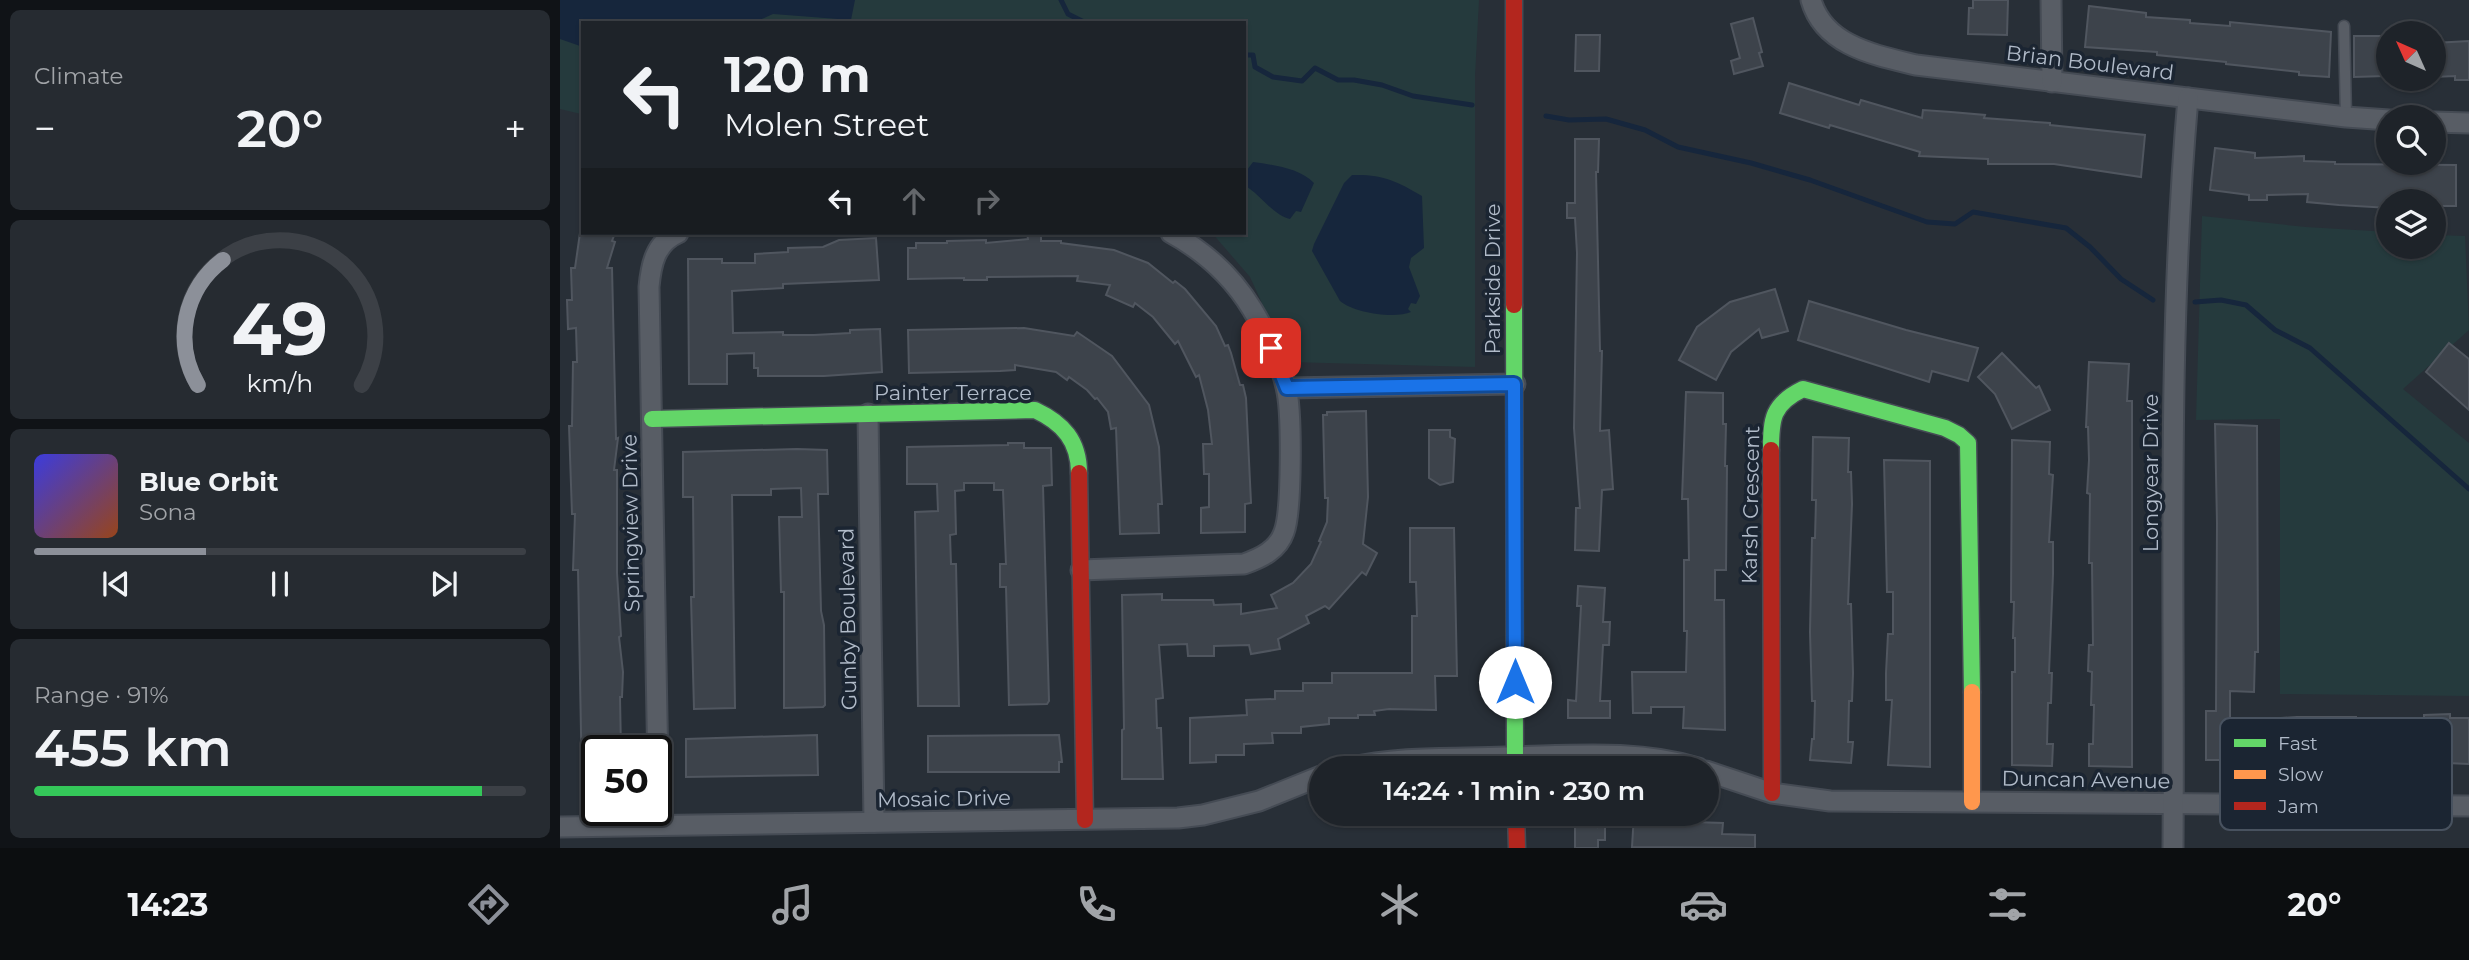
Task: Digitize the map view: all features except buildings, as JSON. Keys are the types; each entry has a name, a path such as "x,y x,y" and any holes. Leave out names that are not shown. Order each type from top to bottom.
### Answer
{"street":[{"name":"Parkside Drive","path":"1514,0 1515,756"},
{"name":"Brian Boulevard","path":"1811,0 1816,15 1831,33 1843,42 1874,54 1916,65 2376,119"},
{"path":"2051,0 2052,82"},
{"name":"Longyear Drive","path":"2173,848 2174,345 2177,246 2188,98"},
{"path":"2446,122 2469,123"},
{"name":"Springview Drive","path":"657,735 649,287 650,264 658,250 673,235"},
{"path":"1081,570 1244,564 1261,558 1274,548 1284,532 1289,493 1287,388 1265,333 1244,296 1205,255 1174,235"},
{"path":"1287,388 1514,384"},
{"name":"Karsh Crescent","path":"1772,793 1771,422 1777,405 1789,395 1803,389 1928,425 1946,427 1958,432 1968,443 1972,802"},
{"name":"Painter Terrace","path":"652,419 1035,410 1057,421 1073,438 1077,454 1085,820"},
{"name":"Gunby Boulevard","path":"868,414 874,822"},
{"name":"Duncan Avenue","path":"1719,775 1772,793 1830,801 2220,804"},
{"name":"Mosaic Drive","path":"672,825 1178,818 1203,815 1259,801 1309,781"},
{"name":"Mosaic Drive","path":"560,827 610,826"},
{"path":"1516,826 1517,848"}],"lane":[{"path":"2344,26 2346,117"}],"green space":[{"path":"560,0 1479,0 1475,76 1475,367 1289,362 1250,277 1214,235 1246,235 1246,21 581,21 581,114 560,109"},
{"path":"2202,216 2376,231 2376,259 2446,259 2446,235 2465,236 2469,330 2403,389 2469,443 2469,696 2280,694 2280,419 2196,420"}],"water":[{"path":"560,0 855,0 851,20 773,14 757,21 581,21 581,46 560,39"},
{"path":"1253,162 1278,166 1294,171 1314,183 1301,212 1296,211 1290,219 1272,209 1246,186 1246,171"},
{"path":"1352,175 1389,180 1422,196 1424,248 1411,258 1409,267 1420,296 1416,304 1411,303 1408,309 1411,312 1385,315 1364,312 1346,305 1340,301 1312,251 1344,183"}],"waterway":[{"path":"1061,0 1068,14 1082,21"},
{"path":"1246,55 1253,55 1255,67 1273,77 1302,81 1315,68 1338,80 1382,85 1413,96 1472,105"},
{"path":"1546,116 1569,120 1606,119 1645,130 1678,147 1751,163 1810,180 1927,222 1955,224 1973,212 2066,228 2090,247 2121,279 2153,300"},
{"path":"2195,302 2221,300 2246,305 2275,330 2310,348 2469,489"}],"traffic: fast":[{"path":"1514,305 1515,756"},
{"path":"1771,450 1775,414 1785,400 1803,389 1945,428 1968,443 1972,692"},
{"path":"652,419 1035,410 1054,421 1068,434 1076,451 1079,473"}],"traffic: slow":[{"path":"1972,692 1972,802"}],"traffic: jam":[{"path":"1514,0 1514,305"},
{"path":"1771,450 1772,793"},
{"path":"1079,473 1085,820"},
{"path":"1516,826 1517,848"}],"route":[{"path":"1271,348 1287,388 1514,384 1515,682"}]}
